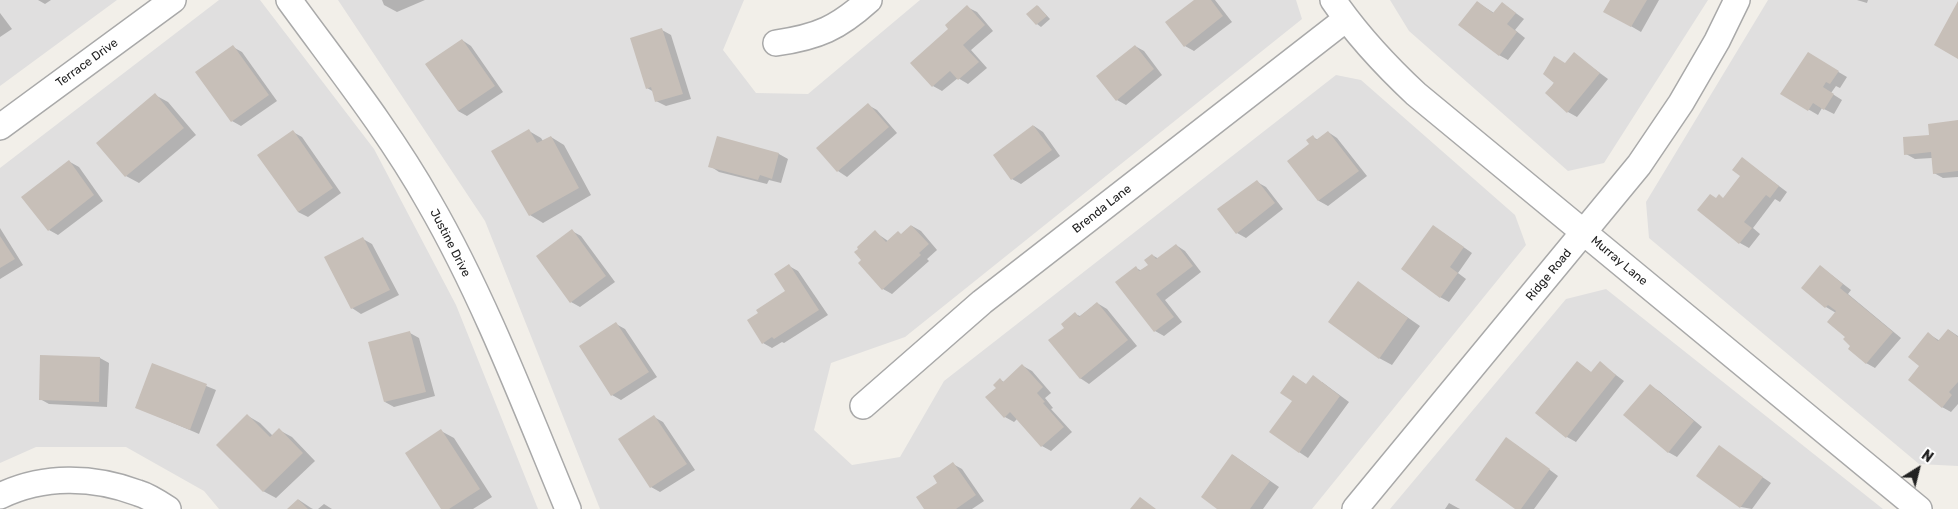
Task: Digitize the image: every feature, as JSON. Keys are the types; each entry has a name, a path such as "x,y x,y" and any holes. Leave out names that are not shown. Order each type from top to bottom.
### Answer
{"street":[{"name":"Terrace Drive","path":"0,126 173,0"},
{"name":"Justine Drive","path":"289,0 372,114 405,162 430,204 478,298 568,509"},
{"path":"776,43 806,38 833,28 854,14 869,0"},
{"name":"Ridge Road","path":"1354,509 1639,164 1681,104 1717,41 1737,0"},
{"name":"Murray Lane","path":"1340,10 1383,63 1416,94 1920,509"},
{"name":"Brenda Lane","path":"863,406 982,302 1340,10"},
{"path":"0,496 12,490 43,482 76,479 109,483 132,491 168,509"}],"shaded area":[{"path":"0,0 117,0 0,86"},
{"path":"219,0 260,0 374,149 456,305 538,509 219,509 204,491 126,447 36,447 0,463 0,168"},
{"path":"338,0 744,0 723,50 756,93 808,94 920,0 1296,0 1302,19 905,337 831,363 814,430 852,465 900,457 944,381 1336,75 1361,80 1515,215 1526,245 1312,509 600,509 485,221"},
{"path":"1390,0 1708,0 1604,163 1568,171 1409,31"},
{"path":"1768,0 1958,0 1958,466 1919,464 1649,238 1646,202"},
{"path":"1606,289 1883,509 1390,509 1566,299"}],"building":[{"path":"1194,0 1211,0 1223,16 1184,47 1165,22"},
{"path":"1610,0 1647,0 1631,27 1603,12"},
{"path":"1477,1 1493,13 1502,2 1516,13 1507,24 1517,32 1499,56 1458,25"},
{"path":"1958,1 1958,59 1934,45"},
{"path":"967,5 985,25 963,45 979,62 958,80 950,71 932,87 910,63 948,29 945,25"},
{"path":"1037,5 1047,16 1036,25 1026,14"},
{"path":"662,28 683,94 655,102 651,87 646,89 630,38"},
{"path":"462,39 495,86 458,111 425,64"},
{"path":"233,45 269,95 231,122 195,72"},
{"path":"1135,45 1154,69 1116,101 1096,76"},
{"path":"1574,52 1600,73 1567,113 1545,93 1554,83 1543,74 1554,56 1565,63"},
{"path":"1808,52 1839,71 1830,84 1826,82 1823,87 1834,94 1824,110 1813,103 1808,111 1780,94"},
{"path":"155,93 184,128 125,177 96,143"},
{"path":"868,103 889,127 837,172 816,148"},
{"path":"1958,120 1958,171 1933,174 1931,152 1904,155 1903,137 1929,135 1928,124"},
{"path":"1033,125 1052,150 1011,180 993,155"},
{"path":"529,129 537,143 551,136 579,188 529,216 491,151"},
{"path":"293,130 333,188 298,212 257,155"},
{"path":"1328,131 1359,171 1318,201 1287,161 1309,144 1306,140 1313,135 1316,140"},
{"path":"717,136 779,153 772,179 760,175 758,180 708,167"},
{"path":"1742,157 1779,186 1770,198 1766,195 1744,222 1752,228 1739,244 1697,210 1710,194 1716,198 1719,194 1723,198 1740,176 1732,170"},
{"path":"69,160 94,195 48,231 21,197"},
{"path":"1257,180 1275,203 1236,234 1217,209"},
{"path":"911,225 929,244 919,253 921,255 882,290 858,263 861,260 854,252 875,230 886,242 898,231 901,234"},
{"path":"1433,225 1464,247 1450,267 1458,273 1440,298 1401,269"},
{"path":"572,229 606,276 570,303 536,256"},
{"path":"0,236 15,259 0,268"},
{"path":"363,237 390,290 351,309 324,257"},
{"path":"1176,244 1193,266 1156,294 1174,317 1154,332 1115,282 1136,266 1139,271 1148,265 1144,260 1152,254 1156,259"},
{"path":"789,264 819,310 774,339 772,337 762,344 747,320 758,313 756,310 785,291 774,274"},
{"path":"1820,265 1843,284 1840,288 1893,332 1866,364 1848,349 1850,346 1843,339 1845,337 1827,322 1836,311 1828,305 1825,308 1801,288"},
{"path":"1358,281 1408,318 1379,359 1328,322"},
{"path":"1097,302 1128,340 1080,379 1048,340 1064,328 1061,324 1075,312 1079,317"},
{"path":"616,322 649,372 611,396 579,346"},
{"path":"1948,329 1958,337 1958,382 1949,392 1952,395 1942,408 1908,380 1919,366 1908,357 1928,332 1938,341"},
{"path":"410,331 426,392 384,402 368,342"},
{"path":"40,355 100,357 99,402 39,400"},
{"path":"1577,361 1591,372 1600,361 1616,375 1566,438 1535,413"},
{"path":"152,363 207,384 190,430 135,408"},
{"path":"1022,364 1043,387 1037,393 1045,402 1043,403 1064,427 1041,447 1010,412 1004,418 985,397 996,388 993,385 1000,378 1003,382"},
{"path":"1293,375 1306,384 1313,375 1340,396 1299,453 1269,432 1292,401 1280,393"},
{"path":"1650,384 1694,421 1668,453 1623,415"},
{"path":"247,414 270,437 279,428 303,453 263,492 216,445"},
{"path":"654,415 687,464 650,488 618,439"},
{"path":"441,429 480,489 449,509 441,509 405,453"},
{"path":"1506,437 1550,469 1521,509 1515,509 1475,480"},
{"path":"1719,445 1763,477 1740,508 1696,476"},
{"path":"1232,454 1270,481 1250,509 1217,509 1201,497"},
{"path":"953,462 976,495 956,509 924,509 916,497 937,483 933,476"},
{"path":"1140,497 1156,509 1130,509"},
{"path":"298,499 308,509 287,509"}]}
